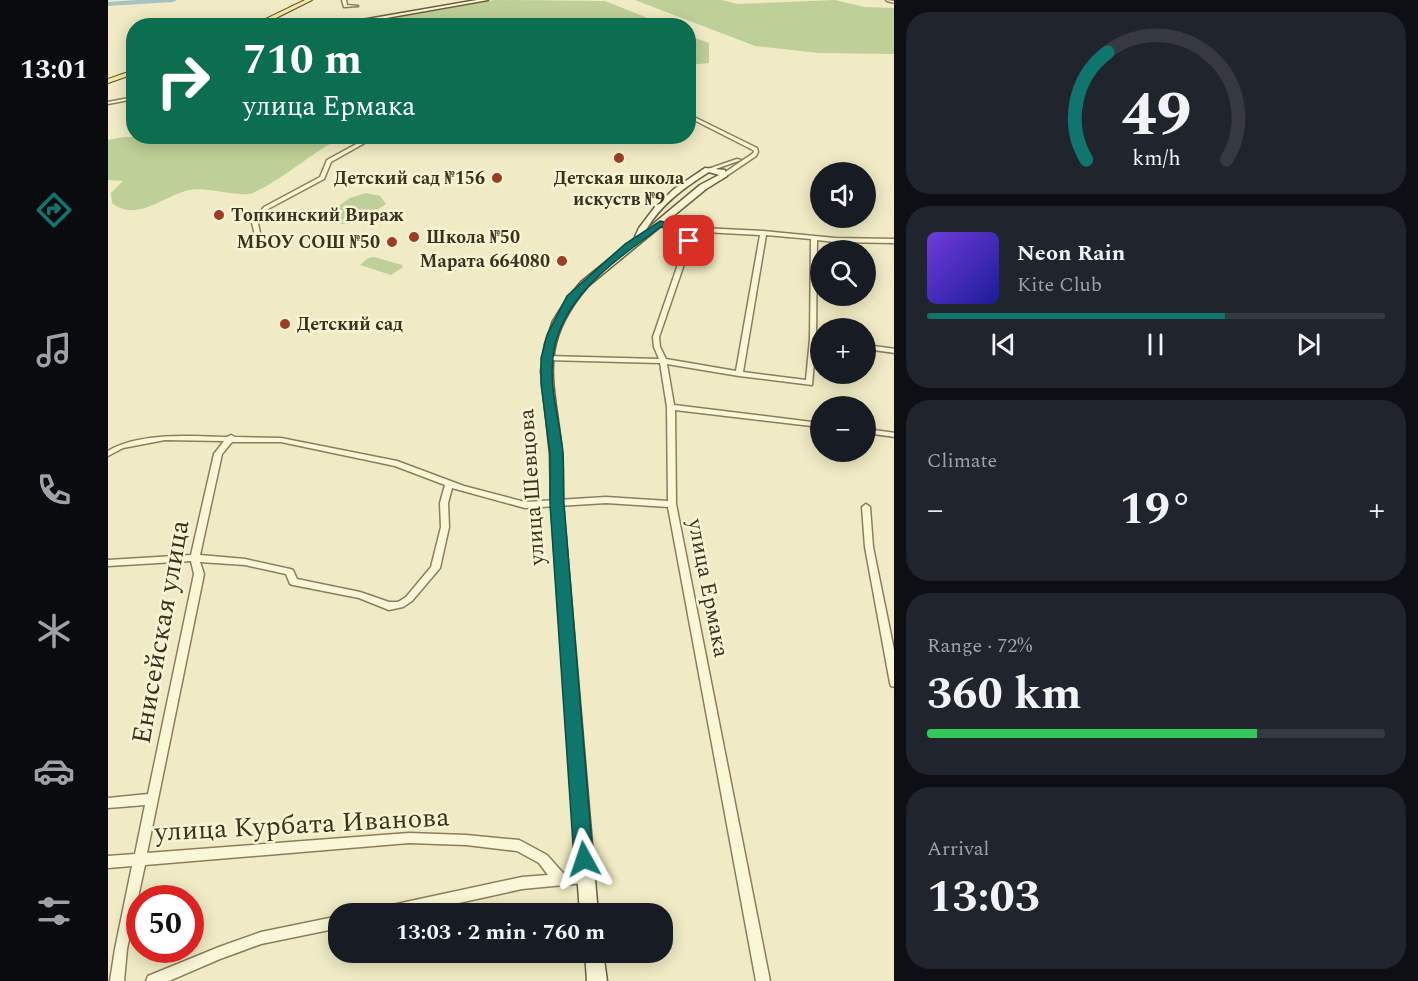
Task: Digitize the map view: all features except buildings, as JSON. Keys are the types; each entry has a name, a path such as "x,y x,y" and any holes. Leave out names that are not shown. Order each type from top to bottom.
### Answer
{"main road":[{"path":"271,18 309,0"},
{"path":"277,18 314,0"},
{"path":"377,18 486,0"},
{"path":"108,80 126,73"},
{"path":"638,238 649,216 708,170 720,171 723,176"},
{"name":"улица Шевцова","path":"588,903 557,504 556,454 547,384 547,358 552,335 571,298 583,285 703,187 723,176"},
{"path":"595,963 597,981"}],"street":[{"path":"344,0 346,6 356,6"},
{"path":"888,0 894,2"},
{"path":"108,104 126,100"},
{"name":"улица Шевцова","path":"696,119 744,141 756,152 723,176"},
{"path":"258,238 255,223 266,208 322,178 329,161 360,144"},
{"path":"708,170 748,158"},
{"path":"660,224 681,229 736,233 763,232 814,239 894,241"},
{"path":"736,233 753,228 796,237"},
{"name":"улица Ермака","path":"681,229 689,241 656,337 657,347 663,361 671,407 672,504 763,981"},
{"path":"739,375 763,232"},
{"path":"744,233 761,243"},
{"path":"814,239 816,318"},
{"path":"876,348 894,351"},
{"path":"547,358 663,361 739,375 809,383 810,378"},
{"path":"671,407 810,424"},
{"path":"876,432 894,435"},
{"path":"108,454 120,446 148,440 231,437 281,440 397,464 449,484 525,505 606,500 672,504"},
{"name":"Енисейская улица","path":"117,981 121,949 199,574 195,558 218,454 231,437"},
{"path":"108,563 195,558 245,562 290,572 293,582 360,595 389,606 400,605 435,568 445,527 444,503 449,484"},
{"path":"866,507 869,547 894,683"},
{"path":"108,803 152,799"},
{"name":"улица Курбата Иванова","path":"108,862 409,838 466,840 519,846 543,859 560,878"},
{"path":"429,903 522,883 585,877"},
{"path":"153,981 261,938 328,924"}],"green space":[{"path":"495,0 605,1 648,18 395,18"},
{"path":"635,0 722,0 737,4 835,0 864,7 894,8 894,54 819,53 755,46 696,23 696,18 682,18"},
{"path":"696,38 709,43 709,63 696,64"},
{"path":"126,137 126,144 331,144 277,180 253,193 240,194 196,189 179,193 150,206 130,210 112,203 111,193 123,181 108,180 108,140"},
{"path":"366,193 380,196 386,204 364,219 349,224 342,224 324,216 350,198"},
{"path":"374,257 403,267 391,275 360,265 368,258"}],"waterway":[{"path":"108,4 173,0"}],"place":[{"name":"Детская школа искуств №9","path":"619,158"},
{"name":"Детский сад №156","path":"497,178"},
{"name":"Топкинский Вираж","path":"219,215"},
{"name":"Школа №50","path":"414,237"},
{"name":"МБОУ СОШ №50","path":"392,242"},
{"name":"Марата 664080","path":"562,261"},
{"name":"Детский сад","path":"285,324"}],"route":[{"path":"584,859 557,504 556,454 546,371 547,358 552,335 571,298 628,246 660,224 681,229 689,241"}]}
